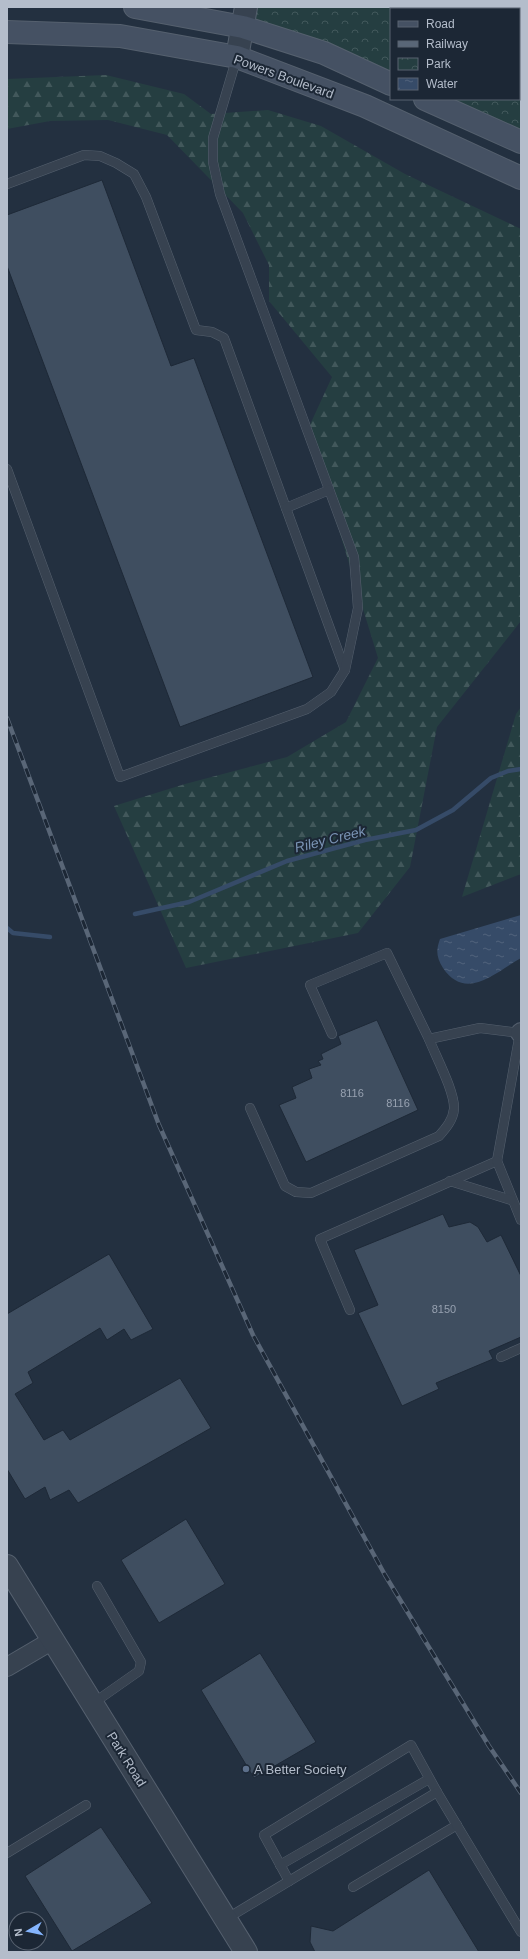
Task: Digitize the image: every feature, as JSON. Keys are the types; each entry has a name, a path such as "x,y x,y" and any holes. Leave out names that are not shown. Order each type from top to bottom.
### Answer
{"main road":[{"path":"135,7 245,17 390,84"},
{"name":"Powers Boulevard","path":"7,32 120,36 237,57 365,106 521,178"},
{"path":"427,100 521,142"}],"street":[{"path":"237,57 245,17"},
{"name":"Park Road","path":"7,1566 246,1952"},
{"path":"7,1667 53,1640"}],"lane":[{"path":"7,468 120,777 307,709 331,692 345,670 358,608 354,557 220,194 213,162 212,138 237,57"},
{"path":"7,184 84,155 100,156 116,163 134,174 146,197 196,330 212,332 224,338 345,670"},
{"path":"286,508 329,490"},
{"path":"250,1108 285,1186 296,1192 311,1193 439,1136 447,1127 454,1110 453,1098 429,1039 387,953 310,985 332,1034"},
{"path":"429,1039 480,1028 521,1032 497,1161 511,1200 521,1220"},
{"path":"350,1310 320,1239 497,1161"},
{"path":"450,1182 511,1200"},
{"path":"501,1357 521,1348"},
{"path":"92,1704 140,1671 142,1662 97,1586"},
{"path":"289,1881 264,1835 411,1745 429,1779 521,1932"},
{"path":"280,1865 429,1779"},
{"path":"226,1919 437,1792"},
{"path":"7,1853 86,1805"},
{"path":"353,1888 457,1825"}],"green space":[{"path":"246,7 521,7 521,142 427,100 520,100 520,8 390,8 390,84 243,27"},
{"path":"106,75 184,94 211,114 268,110 321,126 405,174 521,229 521,621 437,727 410,867 358,933 186,968 114,806 185,784 287,757 346,722 378,658 308,429 332,377 269,301 269,265 243,213 167,135 108,120 50,121 7,129 7,79"},
{"path":"521,707 521,874 462,897 516,714"}],"water":[{"path":"390,7 521,7 521,72 520,8"},
{"path":"521,915 521,958 481,981 471,983 461,983 452,978 443,968 437,954 440,939"}],"building":[{"path":"102,180 171,366 194,358 313,677 180,727 7,266 7,215"},
{"path":"377,1020 418,1110 306,1162 279,1105 296,1098 292,1087 312,1078 309,1069 321,1065 318,1061 323,1059 321,1054 341,1044 338,1036"},
{"path":"443,1214 449,1227 470,1222 478,1227 487,1242 501,1235 521,1276 521,1337 489,1351 493,1359 436,1383 439,1389 402,1406 358,1313 378,1305 354,1250"},
{"path":"109,1254 153,1329 131,1340 124,1329 107,1340 100,1328 28,1372 33,1383 15,1394 44,1440 63,1430 70,1440 180,1378 211,1428 78,1503 69,1490 50,1500 45,1487 25,1499 7,1469 7,1314"},
{"path":"186,1519 225,1584 159,1623 121,1560"},
{"path":"260,1653 316,1742 254,1778 201,1690"},
{"path":"101,1827 152,1903 72,1951 25,1876"},
{"path":"429,1870 479,1952 315,1952 310,1942 311,1926 333,1931"}],"waterway":[{"name":"Riley Creek","path":"135,914 189,902 287,861 365,840 416,830 453,810 491,778 508,771 521,769"},
{"name":"Riley Creek","path":"7,928 13,933 50,937"}],"railway":[{"path":"7,718 159,1125 253,1335 385,1575 489,1746 521,1793"}],"place":[{"name":"A Better Society","path":"246,1769"}]}
